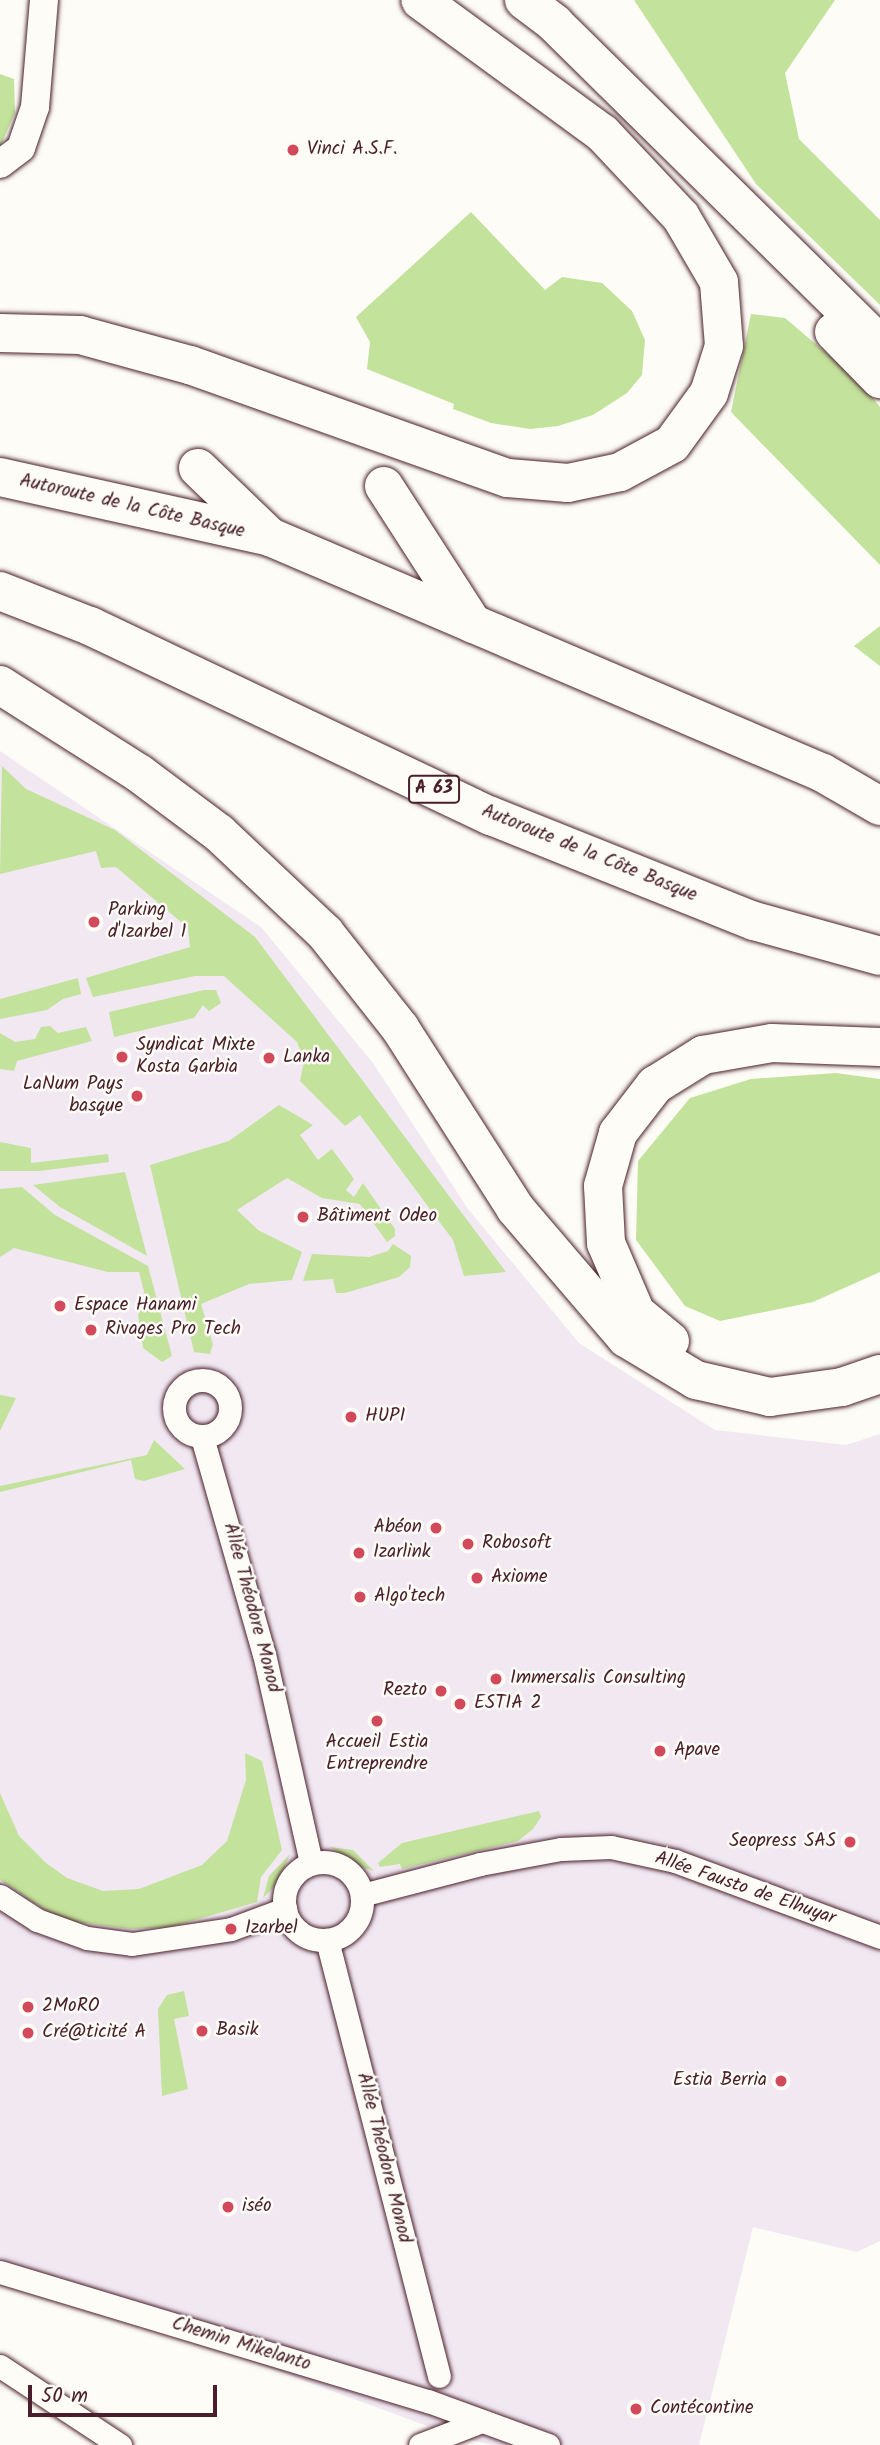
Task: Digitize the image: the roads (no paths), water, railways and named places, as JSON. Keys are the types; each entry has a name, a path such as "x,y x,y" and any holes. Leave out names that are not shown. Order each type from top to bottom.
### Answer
{"highway":[{"path":"420,0 602,132 695,204 880,379"},
{"path":"524,0 554,23 880,345"},
{"path":"0,333 80,335 190,365 509,478 568,483 620,472 672,444 709,393 724,346 719,282 681,218 602,132"},
{"path":"198,468 270,537"},
{"name":"Autoroute de la Côte Basque","path":"0,477 270,537 822,772 880,806"},
{"path":"384,486 472,624"},
{"name":"Autoroute de la Côte Basque","path":"0,591 90,626 491,816 754,921 880,956"},
{"path":"0,685 140,774 219,833 325,933 400,1028 515,1208 626,1338 696,1380 770,1397 842,1387 880,1374"},
{"path":"880,1047 772,1043 703,1055 655,1085 618,1133 603,1186 606,1243 636,1313 689,1355 741,1370 777,1371 880,1350"}],"street":[{"path":"0,164 21,148 35,107 44,0"},
{"name":"Allée Théodore Monod","path":"202,1437 264,1654 311,1863"},
{"name":"Allée Fausto de Elhuyar","path":"362,1895 480,1864 561,1849 611,1847 675,1861 880,1937"},
{"path":"311,1863 338,1864 358,1882 362,1895 362,1908 350,1930 327,1940 300,1933 285,1909 289,1881 311,1863"},
{"path":"0,1896 37,1920 87,1938 132,1944 230,1929 285,1909"},
{"name":"Allée Théodore Monod","path":"327,1940 439,2376"},
{"name":"Chemin Mikelanto","path":"0,2272 482,2421 548,2445"},
{"path":"0,2366 120,2445"},
{"path":"420,2445 482,2421"}],"place":[{"name":"Vinci A.S.F.","path":"293,150"},
{"name":"Parking d'Izarbel 1","path":"94,922"},
{"name":"Syndicat Mixte Kosta Garbia","path":"122,1057"},
{"name":"Lanka","path":"269,1058"},
{"name":"LaNum Pays basque","path":"137,1096"},
{"name":"Bâtiment Odeo","path":"303,1217"},
{"name":"Espace Hanami","path":"60,1306"},
{"name":"Rivages Pro Tech","path":"91,1330"},
{"name":"HUPI","path":"351,1417"},
{"name":"Abéon","path":"436,1528"},
{"name":"Robosoft","path":"468,1544"},
{"name":"Izarlink","path":"359,1553"},
{"name":"Axiome","path":"477,1578"},
{"name":"Algo'tech","path":"360,1597"},
{"name":"Immersalis Consulting","path":"496,1679"},
{"name":"Rezto","path":"441,1691"},
{"name":"ESTIA 2","path":"460,1704"},
{"name":"Accueil Estia Entreprendre","path":"377,1721"},
{"name":"Apave","path":"660,1751"},
{"name":"Seopress SAS","path":"850,1842"},
{"name":"Izarbel","path":"231,1929"},
{"name":"2MoRO","path":"28,2007"},
{"name":"Basik","path":"202,2031"},
{"name":"Cré@ticité A","path":"28,2033"},
{"name":"Estia Berria","path":"781,2081"},
{"name":"iséo","path":"228,2207"},
{"name":"Contécontine","path":"636,2409"}]}
